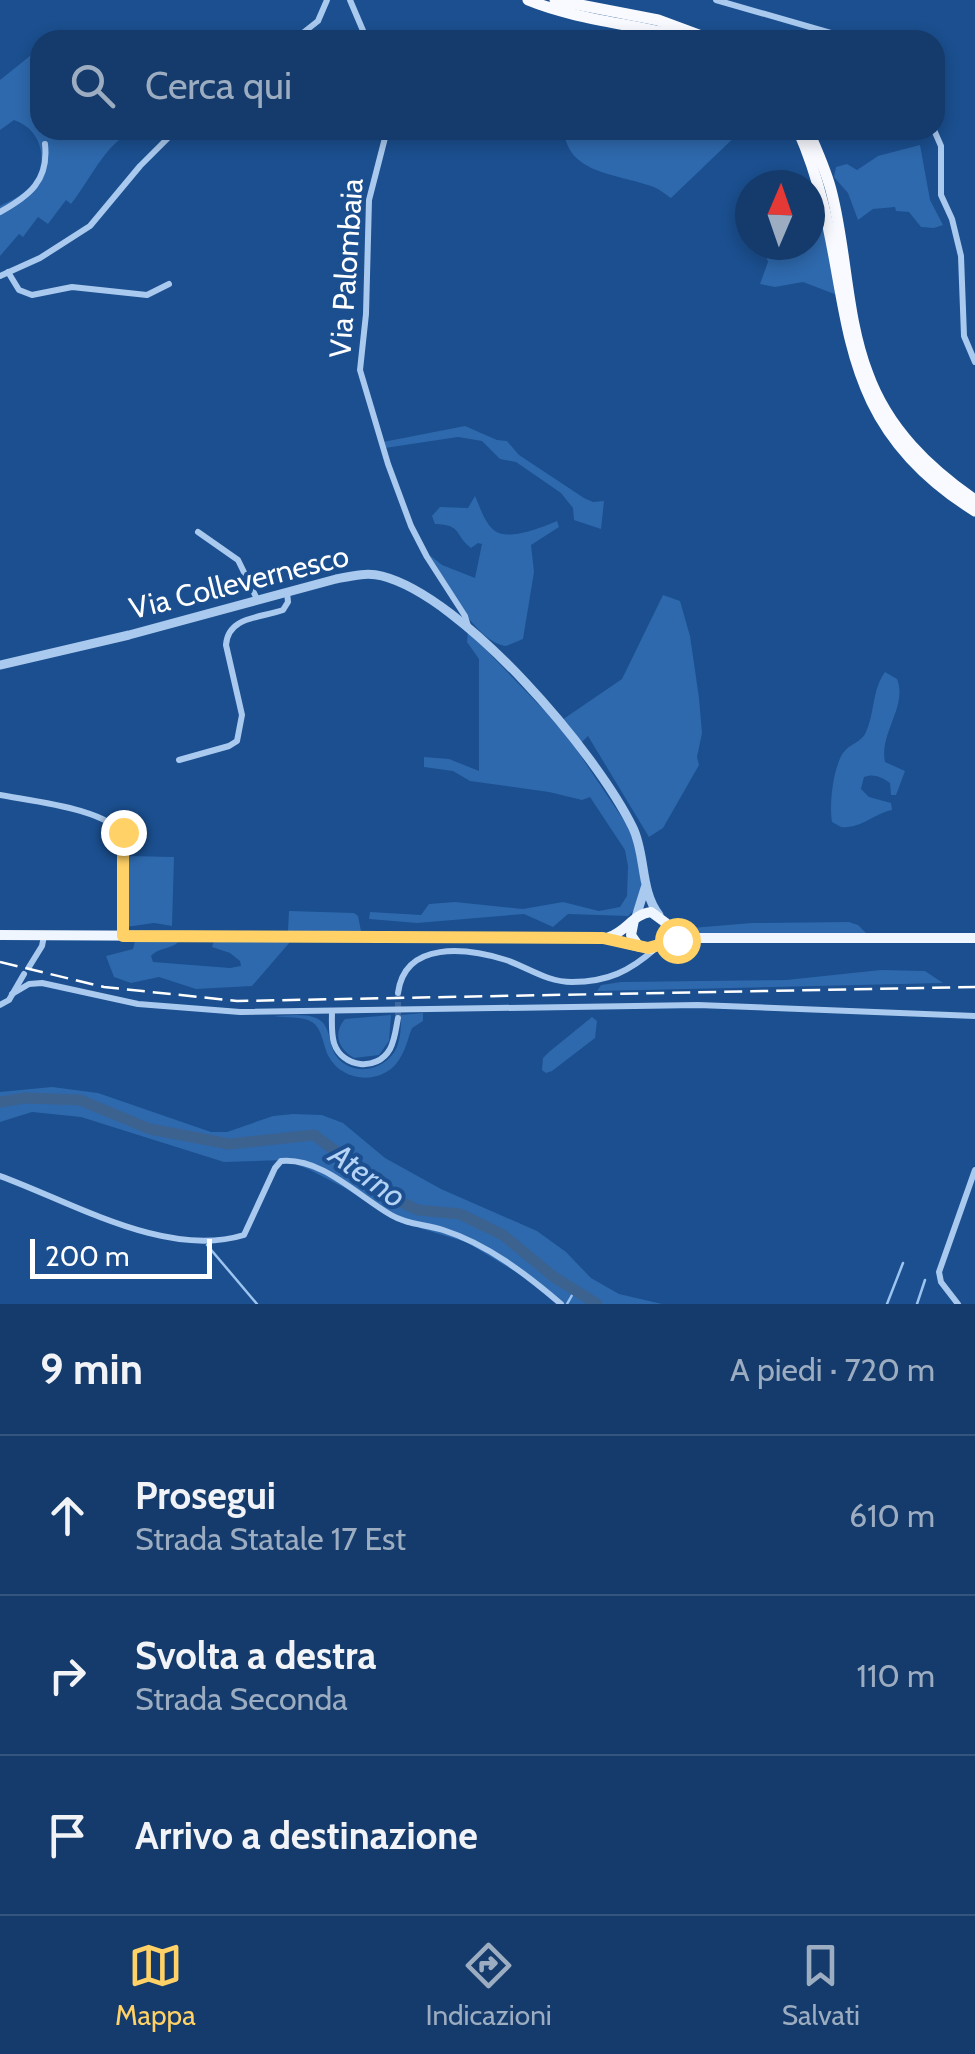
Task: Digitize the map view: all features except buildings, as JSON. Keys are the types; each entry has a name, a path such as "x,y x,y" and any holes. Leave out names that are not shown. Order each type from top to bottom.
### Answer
{"highway":[{"path":"528,0 659,30"},
{"path":"555,0 658,20 685,30"},
{"path":"802,140 823,195 846,330 871,403 905,453 936,484 975,511"},
{"path":"812,140 832,194 855,330 872,386 911,446 939,474 975,500"}],"main road":[{"path":"603,938 620,932 648,912 679,932 699,938"},
{"path":"635,918 631,934 641,947"},
{"path":"658,946 667,932 662,918"},
{"path":"0,935 603,938 641,947 699,938 975,938"}],"street":[{"path":"307,30 318,21 327,0"},
{"path":"350,0 363,30"},
{"path":"716,0 820,30"},
{"path":"166,140 88,228 40,258 4,274 18,290 32,295 68,287 150,294 169,284"},
{"name":"Via Palombaia","path":"384,140 369,200 366,314 360,370 406,513 423,551 468,626"},
{"path":"938,140 941,194 961,256 964,336 975,362"},
{"path":"0,212 37,185 45,167 45,144"},
{"path":"198,532 238,560 257,599"},
{"name":"Via Collevernesco","path":"0,665 115,639 349,576 376,575 422,594 468,626 558,719 594,764 632,827 641,848 652,903 662,918"},
{"path":"180,760 237,741 241,712 227,635 236,624 283,610 288,602 286,592"},
{"path":"0,795 112,821 118,826 124,836 123,936"},
{"name":"Via Collevernesco","path":"635,918 642,904 645,876"},
{"path":"0,1005 10,997 42,946 44,936"},
{"path":"398,993 400,980 410,964 420,956 436,952 495,957 542,976 572,982 615,976 640,963 658,946"},
{"path":"640,963 644,952 641,947"},
{"path":"10,997 15,999 29,984 44,984 169,1008 240,1012 698,1004 975,1016"},
{"path":"332,1011 336,1047 346,1059 359,1064 374,1063 387,1053 398,1018"},
{"path":"0,1176 110,1220 200,1243 244,1235 275,1168 281,1161 294,1161 345,1184 393,1217 440,1229 486,1249 561,1304"},
{"path":"958,1304 941,1282 939,1272 975,1170"}],"shaded area":[{"path":"30,56 30,130 14,120 0,130 0,80"},
{"path":"37,140 119,140 71,204 66,200 48,224 38,217 23,237 19,234 0,256 0,206 19,196 36,179 41,150"},
{"path":"566,140 732,140 671,198 654,187 584,164"},
{"path":"920,145 930,200 943,225 921,227 909,212 896,211 895,207 873,209 858,220 848,193 834,177 836,167 847,164 857,170 878,156"},
{"path":"825,227 837,295 803,282 775,287 760,284 768,262 825,260"},
{"path":"465,426 507,441 519,455 584,498 604,501 601,529 574,520 573,508 561,493 516,462 500,459 482,441 458,437 385,448 383,442"},
{"path":"475,496 488,524 501,534 526,532 557,521 559,527 531,545 534,572 523,639 506,646 494,642 472,622 427,553 442,565 475,578 482,544 471,548 454,529 435,524 432,516 440,507 468,508"},
{"path":"663,595 680,601 690,636 702,733 699,765 663,828 649,837 588,736 580,744 562,720 622,679"},
{"path":"468,631 564,731 629,828 640,862 642,886 640,898 628,916 568,914 553,927 524,914 417,923 369,919 370,912 421,915 429,904 455,902 523,909 563,902 599,911 620,907 627,896 625,850 590,797 582,800 470,781 453,771 424,767 424,757 449,759 479,771 479,659 467,642"},
{"path":"885,672 897,679 899,699 886,741 885,762 905,771 896,795 891,795 890,783 884,779 864,777 861,789 869,797 891,803 892,810 855,826 841,827 832,822 831,815 837,768 843,753 866,732"},
{"path":"129,856 174,857 172,926 154,923 126,927"},
{"path":"289,911 354,913 361,931 288,931"},
{"path":"849,922 867,934 705,934 680,929 752,923"},
{"path":"180,940 154,953 153,962 230,968 241,966 240,961 212,947 214,941 290,942 252,986 196,989 159,977 131,983 114,977 106,956 133,949 135,941"},
{"path":"881,970 925,971 943,983 597,991 601,985 621,982 786,980"},
{"path":"423,1013 423,1021 412,1028 396,1064 370,1077 351,1075 335,1065 312,1022 274,1016 305,1015 321,1021 337,1057 352,1068 361,1069 378,1066 392,1055 399,1039 401,1015"},
{"path":"391,1015 389,1041 379,1055 354,1058 341,1046 338,1036 345,1019"},
{"path":"592,1017 597,1021 595,1038 552,1071 542,1070 543,1058"},
{"path":"52,1087 98,1093 211,1132 227,1132 273,1116 322,1115 343,1123 385,1158 441,1189 537,1231 566,1252 591,1278 619,1294 662,1304 558,1304 526,1278 466,1242 396,1221 345,1188 284,1160 224,1162 81,1117 32,1112 0,1122 0,1092"}],"waterway":[{"name":"Aterno","path":"0,1102 25,1098 80,1100 150,1129 229,1144 314,1135 388,1196 418,1210 460,1214 503,1235 554,1277 597,1304"},
{"path":"207,1245 257,1304"},
{"path":"887,1304 903,1263"},
{"path":"917,1304 925,1280"},
{"path":"567,1304 575,1290"}],"tunnel":[{"path":"398,993 398,1018"}],"railway":[{"path":"0,962 104,987 237,1001 975,987"}],"route":[{"path":"123,832 123,936 603,938 648,948 677,940"}]}
